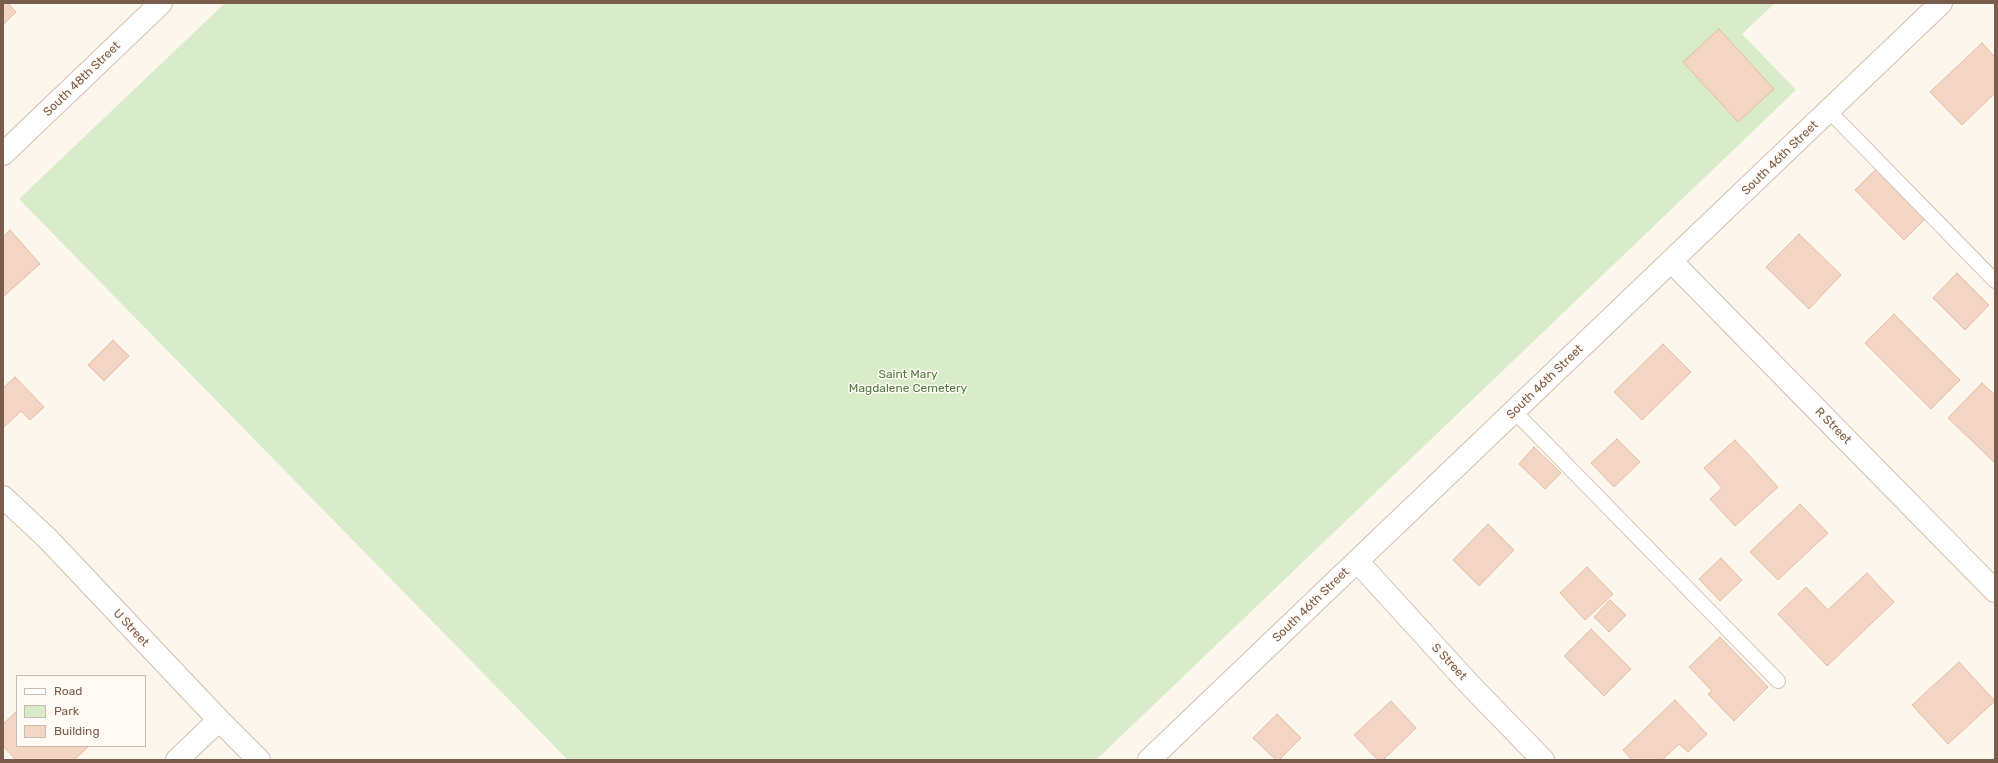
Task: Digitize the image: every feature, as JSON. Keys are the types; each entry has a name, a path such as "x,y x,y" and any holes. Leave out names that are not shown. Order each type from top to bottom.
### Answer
{"street":[{"name":"South 48th Street","path":"3,154 161,3"},
{"name":"South 46th Street","path":"1149,760 1941,3"},
{"name":"R Street","path":"1671,262 1995,591"},
{"name":"U Street","path":"3,497 46,538 259,760"},
{"name":"S Street","path":"1357,562 1471,686 1543,760"},
{"path":"177,760 219,720"}],"lane":[{"path":"1829,111 1995,281"},
{"path":"1514,411 1778,681"}],"green space":[{"name":"Saint Mary Magdalene Cemetery","path":"225,3 1775,3 1742,34 1796,90 1096,760 568,760 19,199"}],"building":[{"path":"3,3 8,3 16,12 3,25"},
{"path":"1719,29 1774,89 1738,122 1683,62"},
{"path":"1982,43 1995,57 1995,93 1962,125 1930,92"},
{"path":"1876,169 1926,218 1904,240 1855,190"},
{"path":"10,230 40,264 3,297 3,237"},
{"path":"1799,234 1841,275 1809,309 1766,267"},
{"path":"1957,273 1989,305 1965,330 1933,298"},
{"path":"1894,314 1960,380 1931,409 1865,343"},
{"path":"113,340 129,356 104,381 88,365"},
{"path":"1663,344 1691,372 1642,420 1614,392"},
{"path":"15,377 44,407 30,420 21,411 3,428 3,388"},
{"path":"1982,383 1995,395 1995,463 1948,418"},
{"path":"1617,439 1640,462 1614,487 1591,463"},
{"path":"1735,440 1778,487 1735,526 1710,499 1722,488 1704,468"},
{"path":"1534,447 1561,473 1545,489 1519,464"},
{"path":"1800,504 1828,533 1778,580 1750,552"},
{"path":"1488,524 1514,550 1479,586 1453,560"},
{"path":"1721,558 1742,580 1720,601 1699,579"},
{"path":"1587,567 1613,594 1585,620 1560,593"},
{"path":"1867,573 1894,602 1827,666 1778,614 1806,587 1828,610"},
{"path":"1610,600 1626,615 1609,632 1594,617"},
{"path":"1591,629 1631,669 1604,696 1564,656"},
{"path":"1720,637 1768,687 1734,721 1708,694 1712,691 1689,667"},
{"path":"1959,662 1995,701 1948,744 1912,705"},
{"path":"1675,700 1707,734 1688,752 1679,744 1662,760 1632,760 1623,750"},
{"path":"1391,701 1416,728 1383,760 1378,760 1354,735"},
{"path":"16,712 16,747 88,747 74,760 16,760 3,746 3,724"},
{"path":"1277,714 1301,738 1279,760 1276,760 1253,738"}]}
